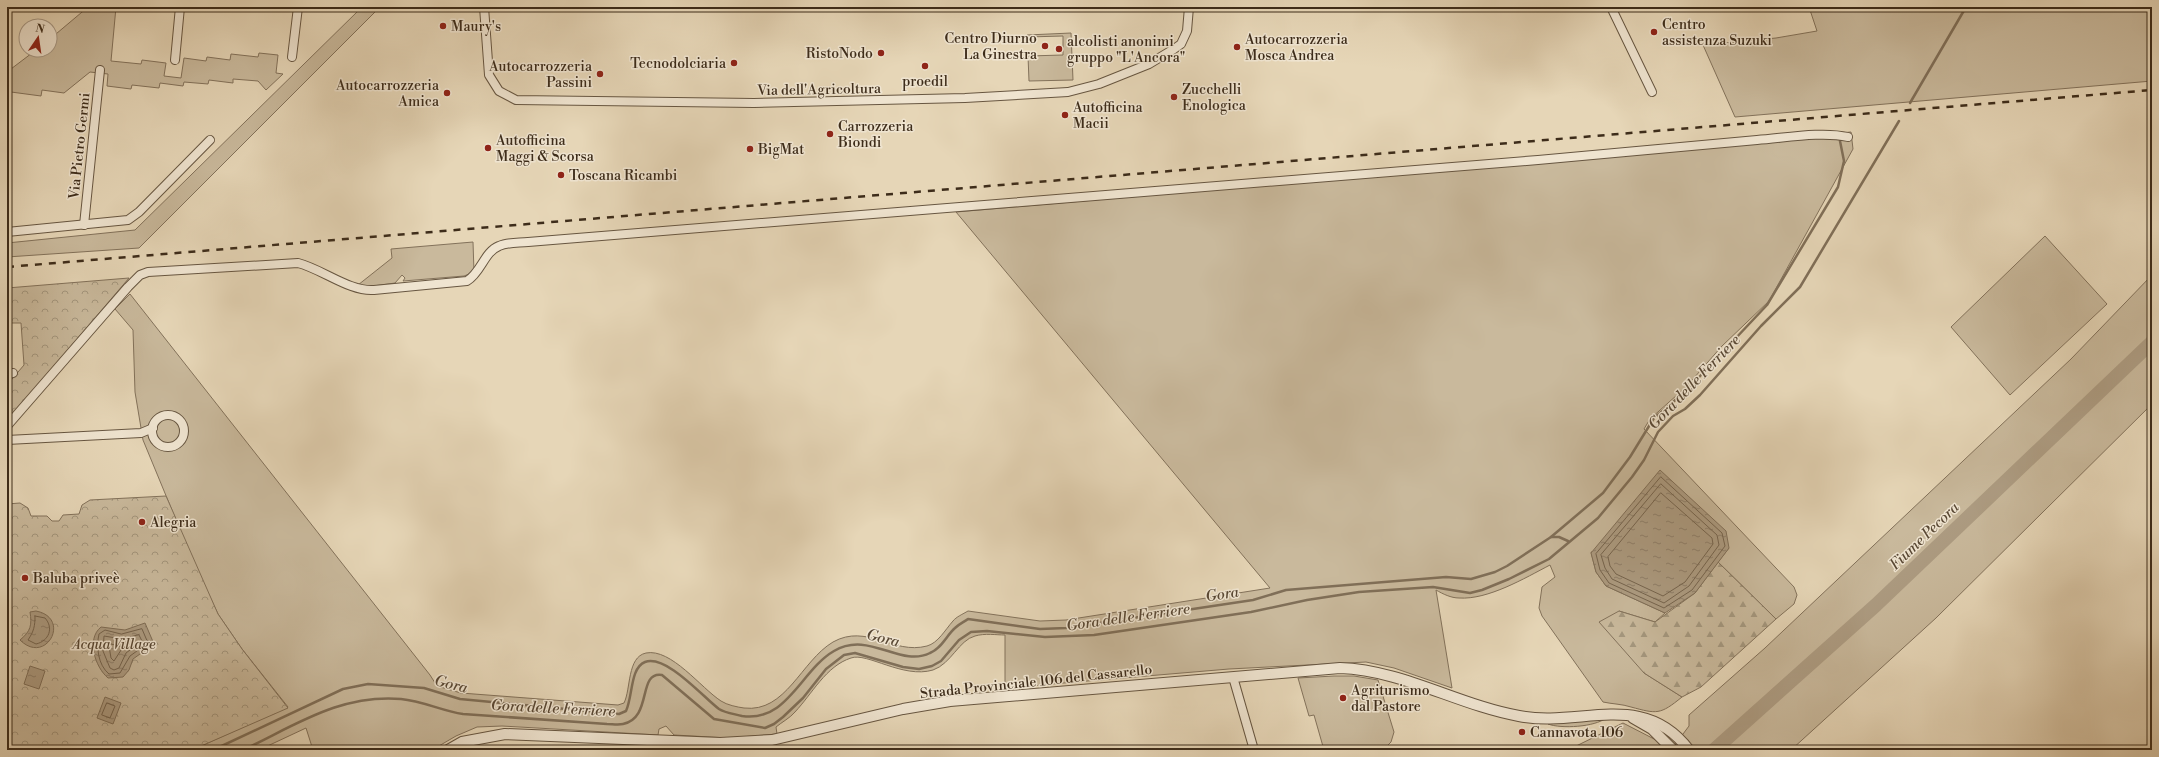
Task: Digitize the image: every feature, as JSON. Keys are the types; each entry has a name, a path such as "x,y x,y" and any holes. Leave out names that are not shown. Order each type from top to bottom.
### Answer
{"street":[{"path":"175,60 180,7"},
{"path":"292,57 298,7"},
{"name":"Via dell'Agricoltura","path":"484,7 489,75 499,91 516,100 754,103 965,98 1068,92 1099,84 1149,64 1174,49 1181,44 1186,31 1188,7"},
{"path":"1611,7 1652,92"},
{"name":"Via Pietro Germi","path":"84,225 100,70"},
{"path":"7,426 128,287 140,275 148,272 298,263 310,266 367,291 467,281 476,274 493,249 505,244 1538,160 1701,144 1840,135 1848,138"},
{"path":"7,232 123,221 134,217 210,140"},
{"path":"7,440 141,433 153,428 160,418 169,416 180,422 184,430 182,439 172,447 163,446 154,437 141,433"},
{"path":"153,428 154,437"},
{"name":"Strada Provinciale 106 del Cassarello","path":"448,750 462,742 504,734 720,743 750,742 772,740 903,709 950,701 1353,668 1381,673 1519,716 1557,719 1596,714 1626,715 1653,720 1664,726 1681,739 1689,750"},
{"path":"1233,677 1254,750"},
{"name":"Strada Provinciale 106 del Cassarello","path":"1626,715 1652,729 1672,749"}],"green space":[{"path":"88,7 116,7 111,61 141,64 142,60 166,63 164,76 181,78 184,58 206,61 207,57 230,60 231,54 258,57 259,53 278,55 276,73 283,74 266,90 258,81 233,79 233,83 209,80 208,84 184,82 183,86 160,83 159,88 132,85 131,89 107,86 108,74 90,72 64,93 42,90 41,96 11,92 10,97 7,96 7,72 25,58 58,58 58,32"},
{"path":"360,7 380,7 139,248 7,257 7,243 135,230 359,10"},
{"path":"1809,7 2152,7 2152,81 1735,117 1703,45 1776,38 1817,31"},
{"path":"1071,33 1073,80 1029,81 1028,56 1063,55 1063,36 1027,37 1027,35"},
{"path":"1851,132 1853,149 1769,301 1722,346 1686,387 1650,419 1644,429 1794,587 1797,595 1794,604 1776,619 1718,562 1729,548 1591,552 1596,572 1606,586 1665,613 1655,622 1619,611 1644,673 1682,697 1663,710 1653,712 1603,702 1542,616 1539,608 1542,587 1555,577 1550,565 1518,582 1482,596 1456,598 1447,596 1436,590 1452,688 1394,668 1366,662 1229,669 1005,688 1005,635 987,634 969,638 945,663 933,670 922,672 898,669 858,657 842,662 834,667 820,681 793,714 776,727 777,734 729,738 674,735 666,726 659,729 658,735 502,726 477,727 456,736 432,750 313,750 306,728 259,750 192,750 288,707 242,649 218,614 193,561 143,440 135,392 133,330 115,309 130,294 430,675 437,686 461,693 618,705 624,703 630,674 636,661 640,656 646,653 656,653 685,670 723,702 732,706 744,708 759,707 771,702 782,694 822,650 833,642 845,637 869,637 915,648 927,646 935,642 954,620 968,611 1040,621 1066,620 1270,588 956,212 1581,158"},
{"path":"2045,236 2107,304 2010,395 1951,327"},
{"path":"473,242 474,272 464,276 403,281 405,278 402,275 395,283 366,287 358,285 392,258 391,249"},
{"path":"2152,275 2152,404 1936,618 1791,750 1671,750 1689,726 1689,715 1765,648 2071,359"},
{"path":"129,278 7,421 7,385 24,365 21,323 7,323 7,288"},
{"name":"Acqua Village","path":"166,496 218,614 242,649 288,708 192,750 7,750 7,504 20,503 28,508 31,516 47,516 52,521 59,521 63,515 79,514 82,505 90,500"},
{"path":"1718,562 1776,619 1701,687 1682,697 1644,673 1599,622 1619,611 1655,622 1695,593"},
{"name":"Agriturismo dal Pastore","path":"1354,676 1378,680 1394,732 1391,742 1384,749 1324,750 1314,715 1309,716 1298,678"},
{"path":"1606,718 1586,725 1569,727 1548,724"},
{"path":"1623,723 1658,741 1664,750 1568,750"}],"water":[{"path":"1660,470 1726,531 1729,548 1695,593 1665,613 1606,586 1596,572 1591,553"},
{"path":"36,611 47,615 52,622 54,630 51,638 46,644 39,647 30,647 20,640 29,631 31,621 30,612"},
{"path":"145,623 154,644 133,659 129,670 123,677 108,678 99,667 94,653 93,646 96,632 101,627 125,630"},
{"path":"30,666 45,671 39,689 24,684"},
{"path":"105,697 121,703 113,724 97,718"}],"waterway":[{"name":"Gora delle Ferriere","path":"1910,103 1966,7"},
{"name":"Gora delle Ferriere","path":"243,750 319,713 358,701 379,699 409,700 463,714 623,724 632,720 638,713 650,680 654,676 662,675 714,719 765,728 774,724 783,717 803,698 826,669 844,655 855,653 903,667 919,669 932,666 941,661 959,640 971,632 987,631 1045,637 1094,635 1251,612 1307,600 1359,592 1433,587 1470,593 1482,590 1509,579 1549,559 1598,518 1644,460 1658,432 1673,416 1685,409 1700,395 1761,326 1800,287 1899,121"},
{"path":"1551,537 1603,493 1630,457 1654,418 1686,391 1767,305 1838,187 1844,161 1840,141"},
{"name":"Fiume Pecora","path":"1714,750 1876,605 2152,342"},
{"name":"Gora","path":"213,750 343,689 368,684 424,688 460,699 619,714 626,711 634,676 640,665 645,662 654,661 663,664 684,678 719,709 742,716 758,716 771,711 782,704 812,670 834,651 847,646 860,645 872,646 907,656 919,656 934,651 958,625 968,619 1040,629 1066,628 1253,600 1286,590 1446,577 1471,579 1495,572 1507,566 1551,537 1559,537 1568,541"}],"railway":[{"path":"7,267 2152,90"}],"place":[{"name":"Maury's","path":"443,26"},
{"name":"Centro assistenza Suzuki","path":"1654,32"},
{"name":"Centro Diurno La Ginestra","path":"1045,46"},
{"name":"Autocarrozzeria Mosca Andrea","path":"1237,47"},
{"name":"alcolisti anonimi gruppo \"L'Ancora\"","path":"1059,49"},
{"name":"RistoNodo","path":"881,53"},
{"name":"Tecnodolciaria","path":"734,63"},
{"name":"proedil","path":"925,66"},
{"name":"Autocarrozzeria Passini","path":"600,74"},
{"name":"Autocarrozzeria Amica","path":"447,93"},
{"name":"Zucchelli Enologica","path":"1174,97"},
{"name":"Autofficina Macii","path":"1065,115"},
{"name":"Carrozzeria Biondi","path":"830,134"},
{"name":"Autofficina Maggi & Scorsa","path":"488,148"},
{"name":"BigMat","path":"750,149"},
{"name":"Toscana Ricambi","path":"561,175"},
{"name":"Alegria","path":"142,522"},
{"name":"Baluba priveè","path":"25,578"},
{"name":"Agriturismo dal Pastore","path":"1343,698"},
{"name":"Cannavota 106","path":"1522,732"}]}
